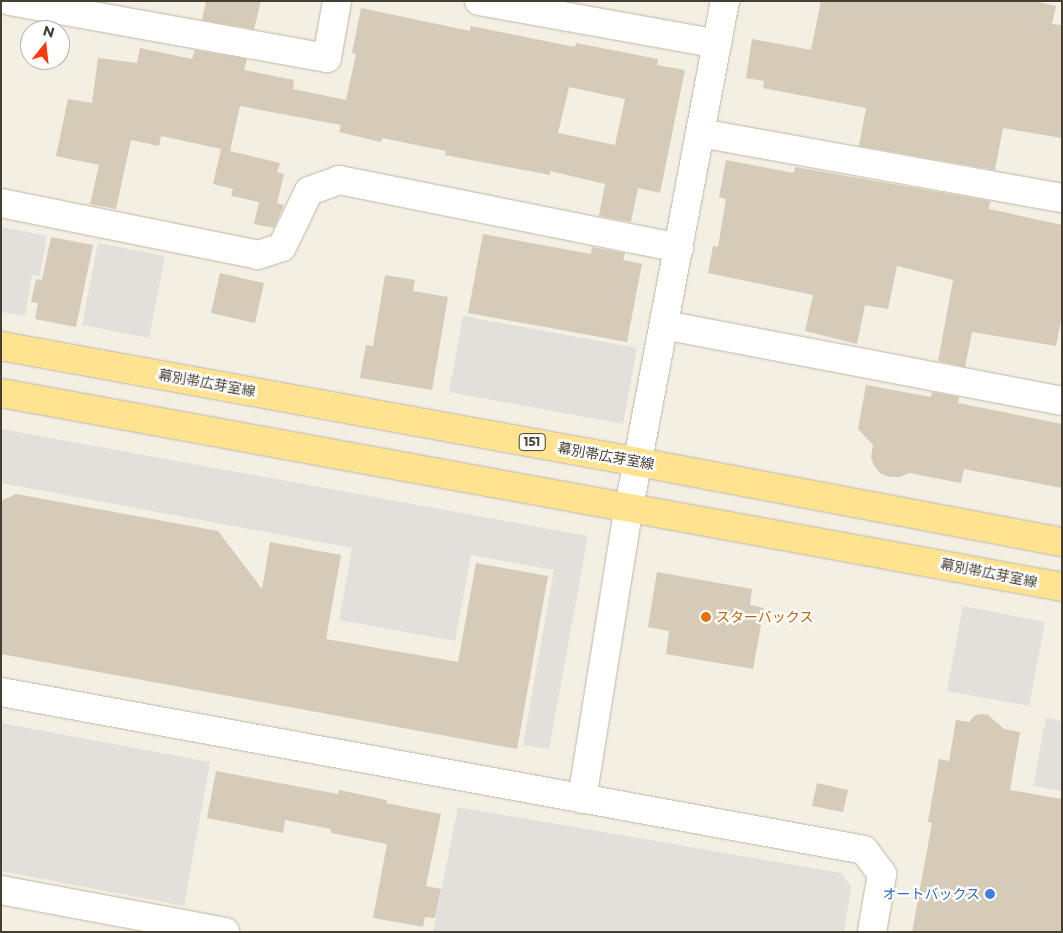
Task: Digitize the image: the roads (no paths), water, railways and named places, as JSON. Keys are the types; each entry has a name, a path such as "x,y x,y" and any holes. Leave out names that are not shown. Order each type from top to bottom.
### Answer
{"main road":[{"name":"幕別帯広芽室線","path":"1,346 638,462 1062,542"},
{"name":"幕別帯広芽室線","path":"1,393 1062,587"}],"street":[{"path":"10,1 327,58 337,1"},
{"path":"479,1 716,44"},
{"path":"582,799 629,507 725,1"},
{"path":"700,133 1062,198"},
{"path":"1,204 258,255 282,247 309,191 339,180 678,248"},
{"path":"664,324 1062,401"},
{"path":"1,692 864,850 882,874 872,932"},
{"path":"1,890 225,932"}],"place":[{"name":"スターバックス","path":"706,617"},
{"name":"オートバックス","path":"990,894"}]}
